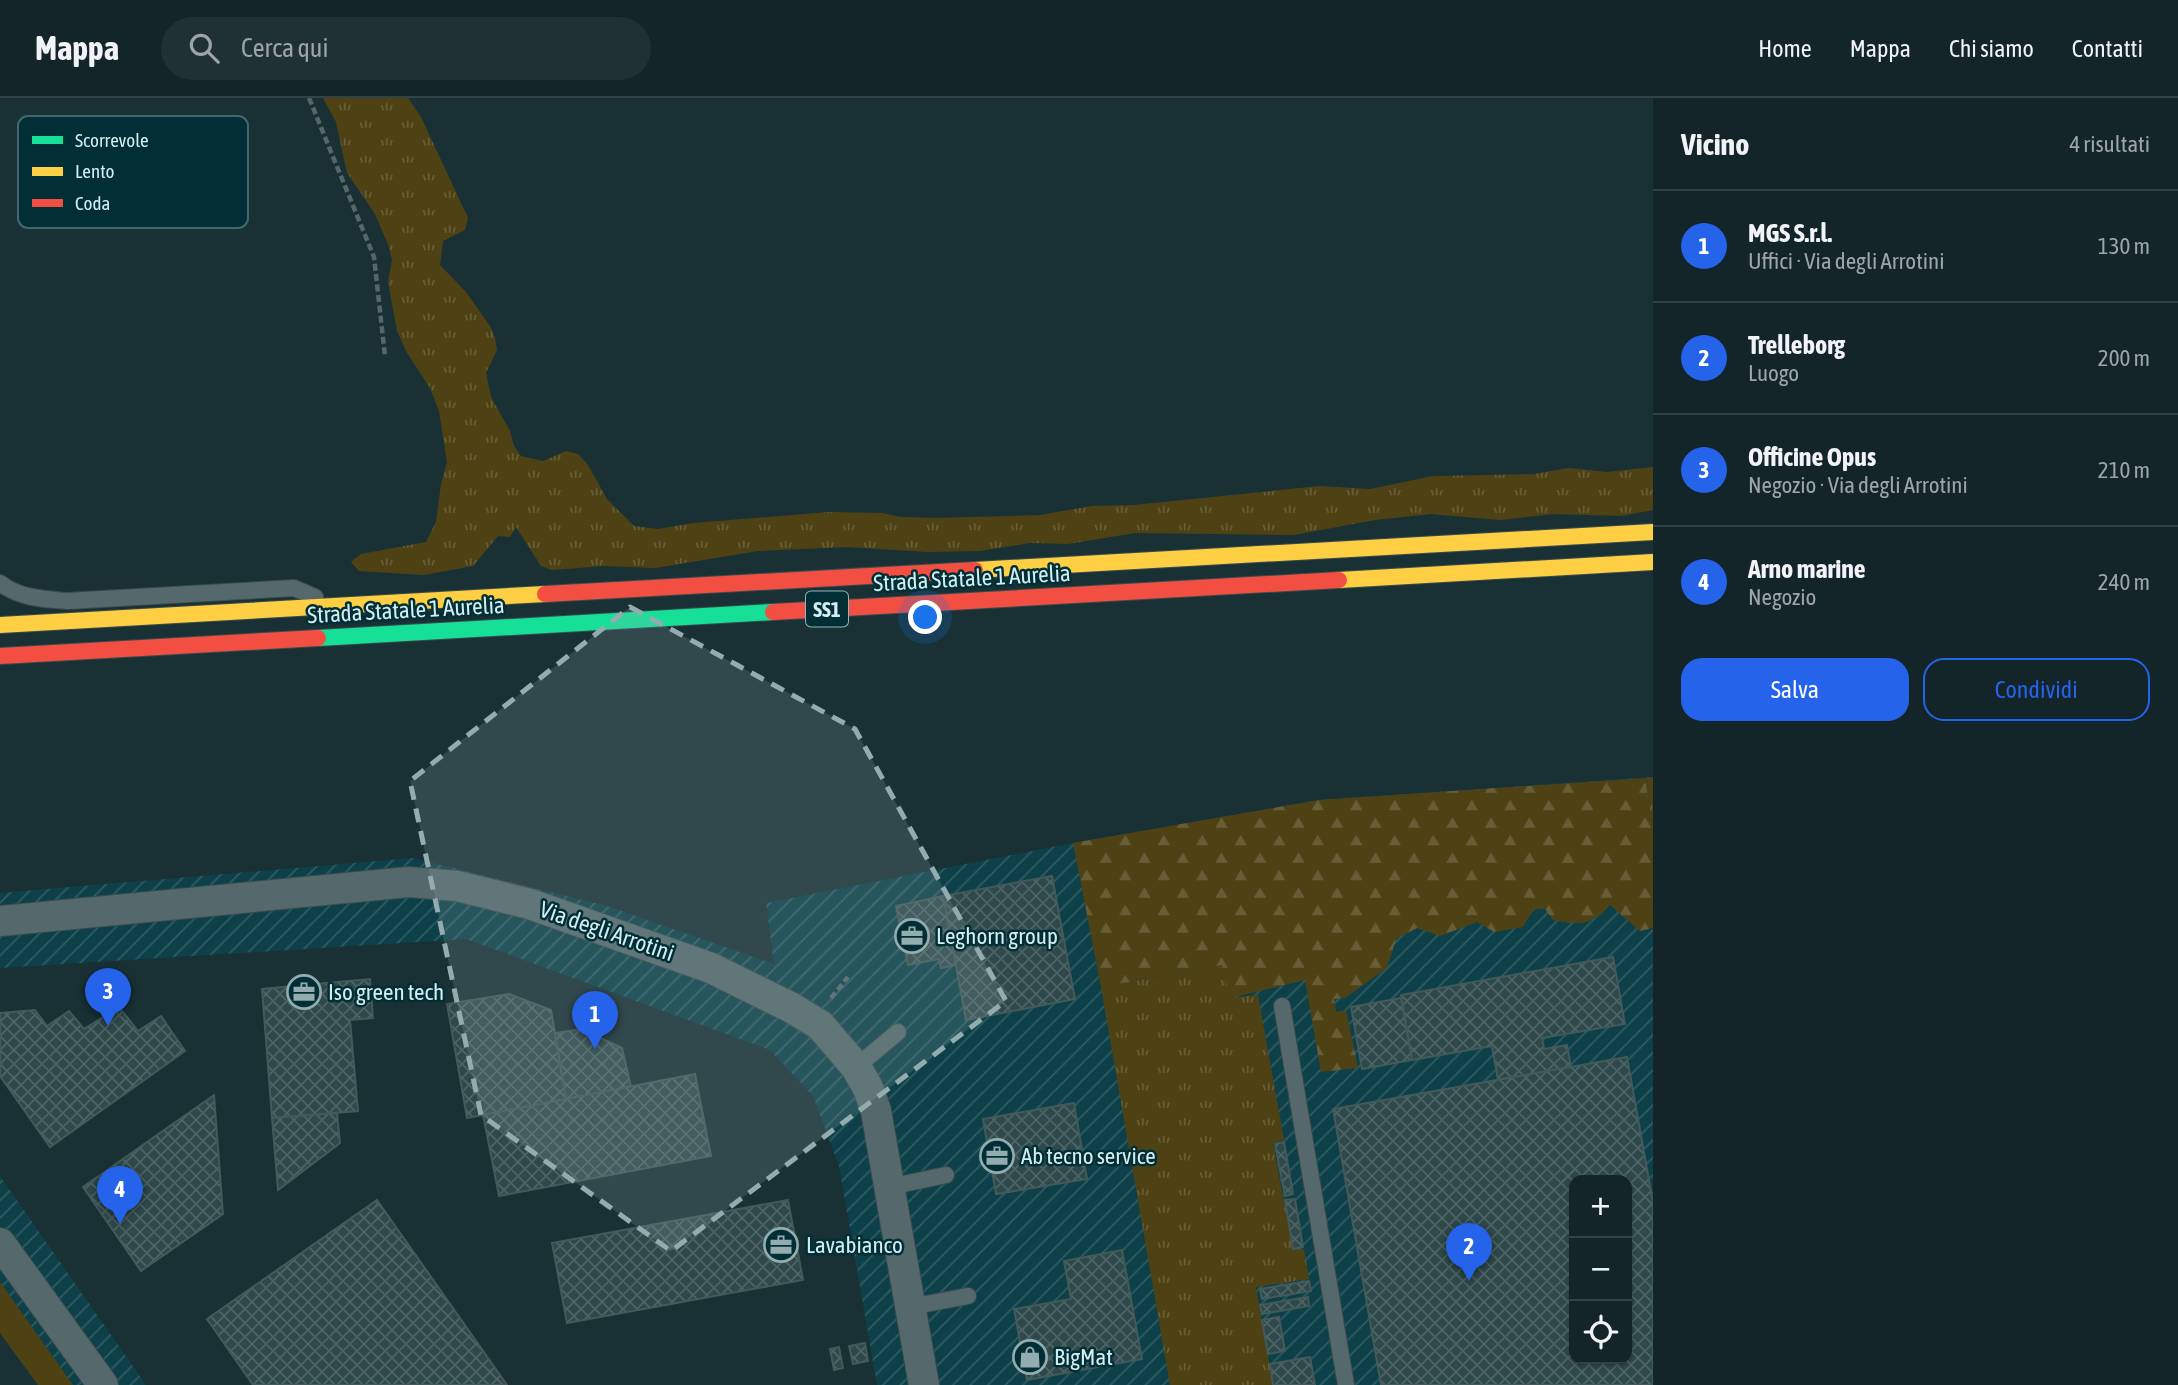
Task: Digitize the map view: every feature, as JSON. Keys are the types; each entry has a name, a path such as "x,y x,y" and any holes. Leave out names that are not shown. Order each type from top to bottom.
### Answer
{"highway":[{"name":"Strada Statale 1 Aurelia","path":"0,625 1653,532"},
{"name":"Strada Statale 1 Aurelia","path":"0,656 1653,562"}],"street":[{"name":"Via degli Arrotini","path":"0,921 409,882 457,886 530,904 711,968 813,1020 856,1067 868,1088 876,1111 924,1385"},
{"path":"0,1243 103,1385"}],"lane":[{"path":"0,583 11,592 67,601 294,587 336,607"},
{"path":"1282,1006 1346,1385"},
{"path":"856,1067 898,1032"},
{"path":"889,1186 946,1175"},
{"path":"911,1307 968,1296"}],"path":[{"path":"309,98 374,257 385,356"}],"highlighted area":[{"path":"630,607 855,729 1006,1001 671,1251 481,1115 410,781"}],"shaded area":[{"path":"1653,777 1653,1385 877,1385 839,1166 813,1096 770,1050 466,939 0,968 0,893 413,858 607,906 774,964 766,903 1073,843 1319,800"},
{"path":"0,1176 146,1385 38,1385 0,1333"}],"green space":[{"path":"323,98 408,98 421,117 468,218 465,230 443,241 440,265 466,292 490,326 495,338 497,350 486,373 491,397 510,431 514,446 521,456 543,461 566,451 578,454 588,465 607,499 634,526 658,529 693,523 828,512 937,518 1040,515 1092,506 1134,505 1320,486 1370,489 1433,476 1534,474 1569,468 1607,472 1653,467 1653,510 1622,516 1553,514 1500,520 1431,514 1375,520 1294,535 1135,533 1068,544 1030,543 979,551 928,552 848,547 758,551 655,568 604,566 552,570 541,566 516,527 510,537 498,536 473,566 424,575 359,571 351,562 361,554 426,542 436,522 447,462 439,411 430,388 407,353 397,331 388,282 392,260 389,247 375,214 347,173 336,122"},
{"path":"1653,777 1653,829 1645,778"},
{"path":"1645,778 1653,829 1653,928 1640,931 1610,905 1597,917 1578,923 1553,920 1545,909 1534,909 1523,927 1494,932 1477,922 1440,936 1417,928 1396,939 1387,968 1345,998 1334,999 1336,1012 1346,1010 1358,1068 1321,1072 1305,980 1230,998 1222,965 1101,987 1073,843 1319,800"},
{"path":"1223,965 1230,998 1258,995 1284,1140 1273,1143 1293,1250 1304,1249 1309,1279 1256,1287 1273,1385 1170,1385 1101,987"},
{"path":"0,1282 73,1385 38,1385 0,1333"}],"building":[{"path":"1052,876 1075,999 966,1020 943,896"},
{"path":"943,896 956,965 941,968 939,959 908,965 896,906"},
{"path":"1613,957 1625,1024 1542,1038 1544,1049 1567,1045 1571,1067 1498,1080 1492,1046 1412,1060 1401,995"},
{"path":"370,979 373,1018 350,1020 358,1111 272,1118 262,989"},
{"path":"509,994 551,1010 566,1099 467,1118 447,1004"},
{"path":"1401,998 1412,1060 1362,1069 1351,1007"},
{"path":"119,1007 138,1031 161,1016 185,1051 50,1147 0,1076 0,1013 35,1010 47,1026 69,1011 84,1029"},
{"path":"582,1029 622,1048 631,1087 566,1099 555,1033"},
{"path":"1627,1057 1653,1203 1653,1385 1381,1385 1333,1109"},
{"path":"695,1074 711,1156 499,1196 483,1115"},
{"path":"214,1095 223,1214 141,1271 83,1187"},
{"path":"1074,1103 1087,1179 996,1194 983,1119"},
{"path":"337,1113 340,1143 278,1190 272,1118"},
{"path":"1284,1142 1293,1194 1285,1196 1275,1144"},
{"path":"1295,1199 1303,1247 1293,1249 1285,1200"},
{"path":"377,1200 507,1385 253,1385 207,1319"},
{"path":"788,1200 803,1280 567,1323 552,1243"},
{"path":"1122,1250 1142,1359 1027,1380 1014,1309 1071,1299 1064,1261"},
{"path":"1309,1281 1311,1291 1262,1299 1260,1289"},
{"path":"1308,1297 1309,1306 1262,1314 1260,1305"},
{"path":"1279,1317 1285,1351 1268,1354 1262,1320"},
{"path":"865,1343 868,1361 853,1364 849,1346"},
{"path":"839,1347 843,1368 834,1370 830,1349"},
{"path":"1310,1357 1315,1385 1273,1385 1270,1364"}],"traffic: fast":[{"path":"318,638 773,612"}],"traffic: slow":[{"path":"975,570 1653,532"},
{"path":"1339,580 1653,562"},
{"path":"0,625 545,594"}],"traffic: jam":[{"path":"545,594 975,570"},
{"path":"773,612 1339,580"},
{"path":"0,656 318,638"}],"place":[{"name":"Leghorn group","path":"912,936"},
{"name":"Iso green tech","path":"304,992"},
{"name":"Officine Opus","path":"108,1026"},
{"name":"MGS S.r.l.","path":"595,1049"},
{"name":"Ab tecno service","path":"997,1156"},
{"name":"Arno marine","path":"120,1224"},
{"name":"Lavabianco","path":"781,1245"},
{"name":"Trelleborg","path":"1469,1281"},
{"name":"BigMat","path":"1030,1357"}]}
